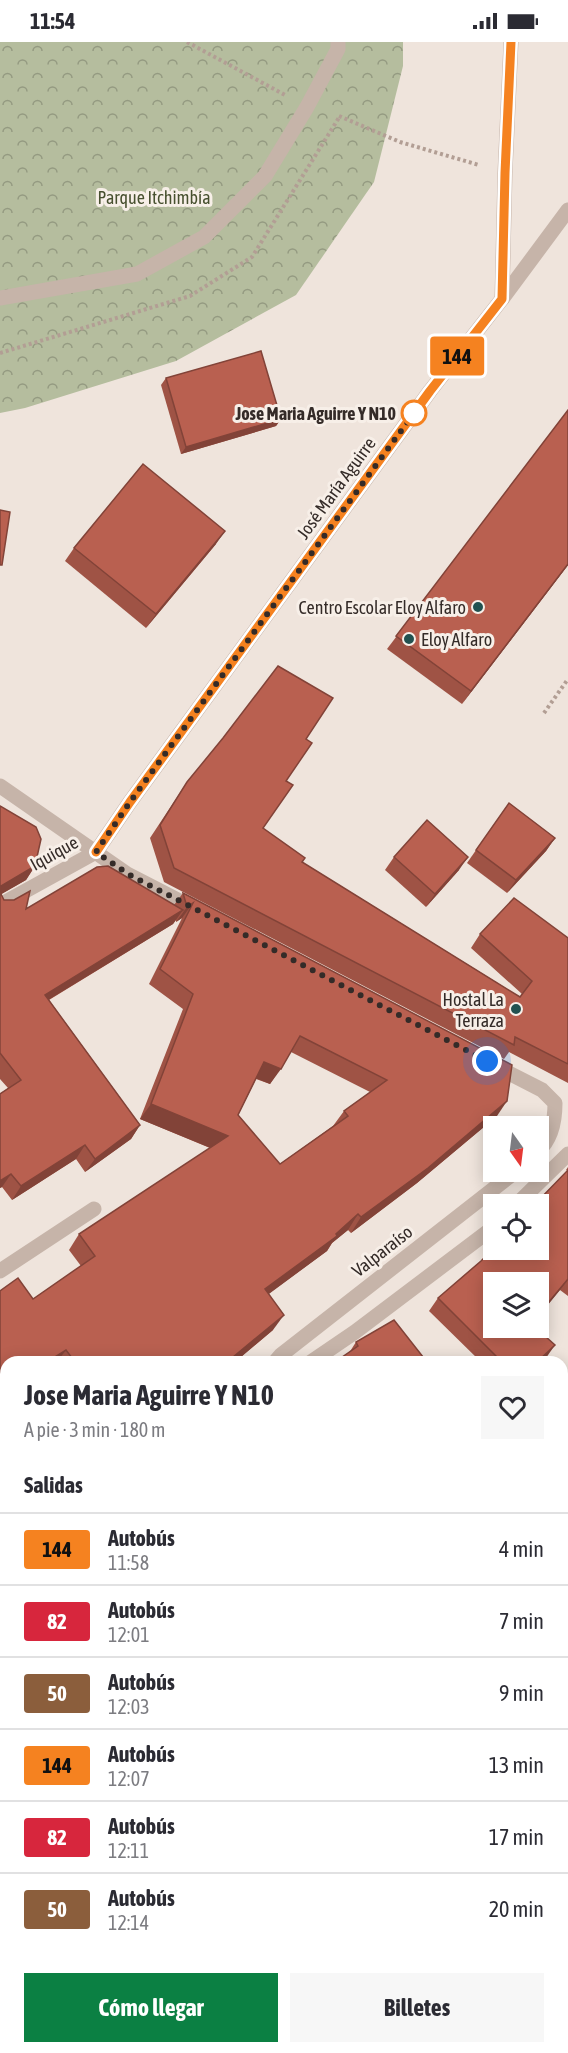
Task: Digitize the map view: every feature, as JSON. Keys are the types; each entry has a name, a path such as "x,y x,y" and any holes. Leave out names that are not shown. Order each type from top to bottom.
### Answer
{"street":[{"path":"0,298 137,274 204,237 266,176 307,107 338,49 338,42"},
{"path":"502,299 511,42"},
{"name":"José María Aguirre","path":"96,852 130,802 430,391 568,210"},
{"path":"0,786 128,874 212,918"},
{"name":"Iquique","path":"0,905 96,852"},
{"path":"476,1056 542,1090 555,1103 555,1121 549,1134"},
{"path":"526,1194 568,1154"},
{"name":"Valparaíso","path":"280,1356 502,1182"},
{"path":"0,1271 94,1209"},
{"path":"320,1356 356,1332 483,1235"}],"path":[{"path":"187,42 307,107 340,116 400,142 505,173"},
{"path":"544,712 568,679"}],"green space":[{"name":"Parque Itchimbía","path":"0,42 403,42 403,66 374,182 296,295 176,361 25,408 0,413"}],"building":[{"path":"261,351 281,419 186,447 166,378"},
{"name":"Centro Escolar Eloy Alfaro","path":"568,410 568,564 471,691 396,636"},
{"path":"143,464 225,531 156,614 74,548"},
{"path":"0,510 10,512 2,565 0,565"},
{"path":"278,666 333,698 306,739 312,743 286,781 293,785 263,828 305,858 302,862 520,997 532,981 480,934 514,898 568,938 568,1064 515,1037 514,1045 174,868 160,825 187,782"},
{"path":"509,803 555,838 516,880 476,850"},
{"path":"0,806 36,827 41,839 35,866 1,886 0,891"},
{"path":"427,820 468,857 435,894 394,857"},
{"path":"108,866 183,910 45,995 140,1125 95,1159 85,1145 21,1186 11,1174 0,1181 0,1094 21,1080 0,1053 0,892 4,900 14,900 30,891 26,909 97,867"},
{"path":"183,893 512,1065 507,1101 489,1116 483,1116 483,1121 428,1168 361,1217 358,1214 336,1234 337,1236 265,1289 284,1315 234,1356 70,1356 66,1350 56,1356 0,1356 0,1291 18,1278 33,1299 95,1256 79,1234 228,1136 151,1104 193,994 160,969 193,903 187,907","holes":["300,1036 387,1080 344,1111 348,1116 280,1164 238,1115 264,1062 281,1069"]},
{"path":"568,1170 568,1279 549,1302 549,1272 483,1272 483,1338 547,1338 555,1345 543,1356 496,1356 438,1298 483,1259 549,1260 549,1194 545,1194"},
{"path":"394,1320 422,1356 344,1356 358,1346 356,1342"}],"bus line":[{"name":"144","path":"96,852 130,802 430,391 502,299 511,42"}],"place":[{"name":"Jose Maria Aguirre Y N10","path":"414,413"},
{"name":"Centro Escolar Eloy Alfaro","path":"478,607"},
{"name":"Eloy Alfaro","path":"409,639"},
{"name":"Hostal La Terraza","path":"516,1009"}],"route":[{"path":"414,413 417,409 130,802 96,852 128,874 487,1061"}]}
